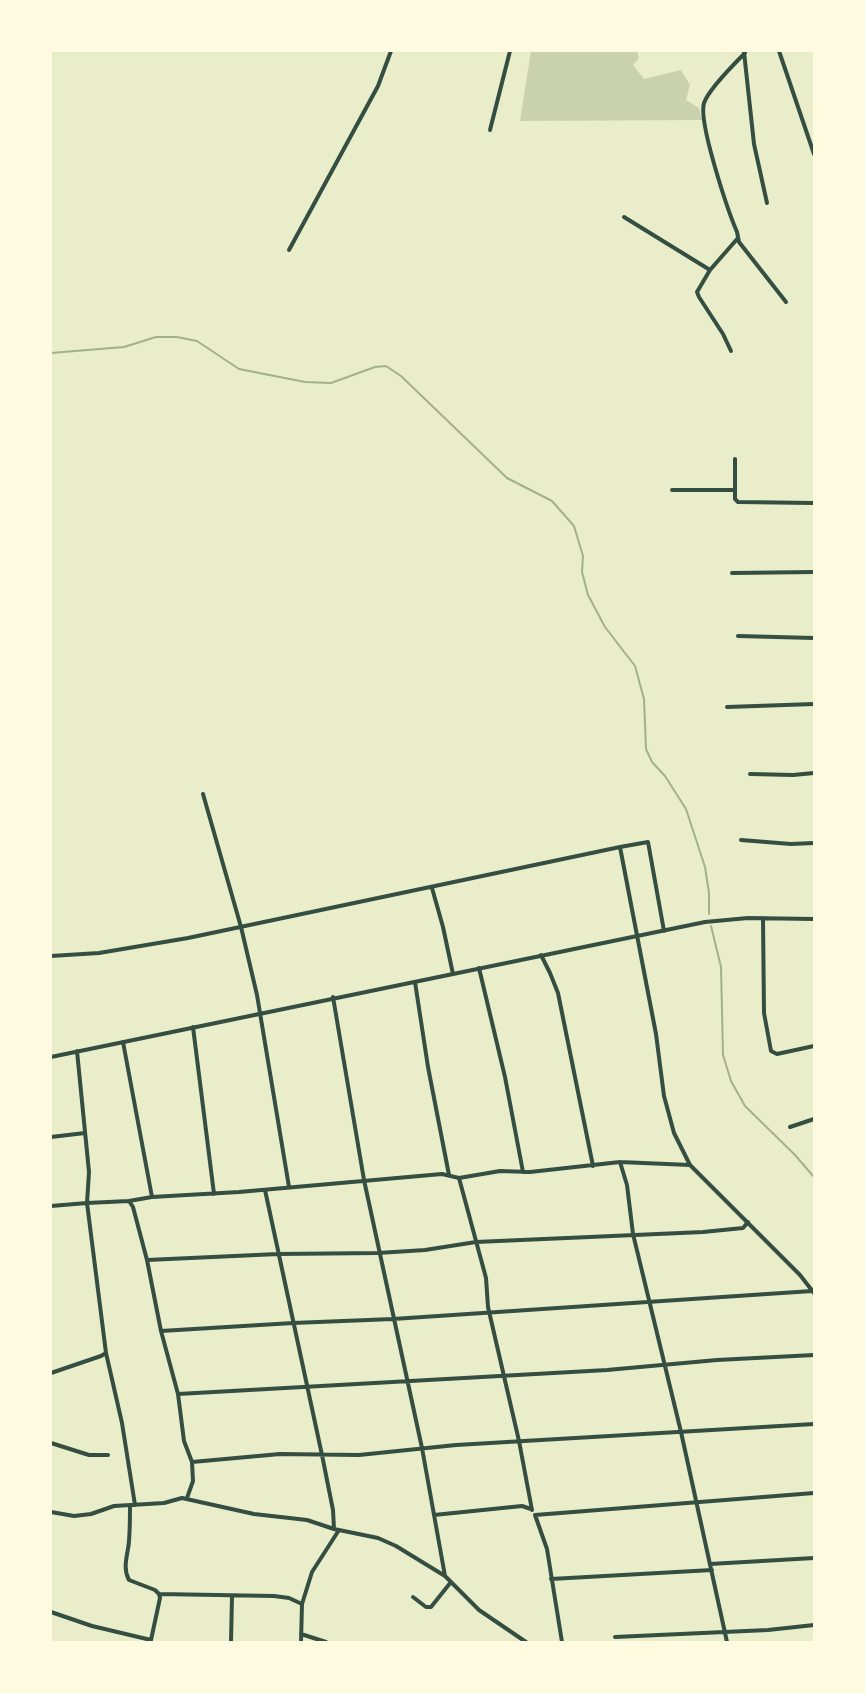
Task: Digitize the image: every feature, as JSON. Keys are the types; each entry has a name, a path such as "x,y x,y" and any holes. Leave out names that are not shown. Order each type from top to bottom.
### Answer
{"street":[{"path":"289,250 378,86 391,51"},
{"path":"490,130 510,51"},
{"path":"779,51 814,154"},
{"path":"744,52 754,144 767,203"},
{"path":"744,52 706,98 703,109 710,148 741,245 786,303"},
{"path":"624,217 710,270"},
{"path":"731,351 697,292 710,270 738,237"},
{"path":"735,459 735,499 742,503 814,503"},
{"path":"672,490 735,490"},
{"path":"732,573 814,572"},
{"path":"738,636 814,638"},
{"path":"727,707 814,704"},
{"path":"750,774 793,776 814,773"},
{"path":"203,794 241,927 260,1013 289,1187"},
{"path":"741,840 791,844 814,843"},
{"path":"51,956 99,953 241,927 648,842 664,931"},
{"path":"620,847 657,1041 664,1096 674,1133 690,1165 800,1275 813,1292"},
{"path":"432,888 453,974"},
{"path":"763,918 764,1013 771,1051 777,1054 814,1046"},
{"path":"51,1057 705,922 763,918 814,919"},
{"path":"541,956 558,993 593,1166"},
{"path":"479,968 505,1077 523,1172"},
{"path":"415,982 428,1067 449,1175"},
{"path":"333,998 378,1253 422,1448 445,1576"},
{"path":"194,1027 214,1194"},
{"path":"123,1042 152,1197"},
{"path":"51,1612 92,1626 151,1641 160,1598 155,1590 129,1580 125,1573 132,1505 122,1423 106,1353 87,1203 89,1172 77,1051"},
{"path":"790,1127 814,1119"},
{"path":"51,1137 85,1133"},
{"path":"51,1206 364,1180 449,1175 459,1178 500,1171 523,1172 620,1162 690,1165"},
{"path":"620,1162 627,1185 633,1234 666,1365 727,1642"},
{"path":"459,1178 486,1278 487,1299 532,1510 547,1549 562,1642"},
{"path":"265,1190 337,1529 312,1572 302,1604 301,1642"},
{"path":"129,1201 133,1207 147,1260 161,1332 178,1394 184,1441 192,1462 193,1481 188,1498"},
{"path":"147,1260 278,1254 378,1253 425,1250 476,1242 703,1232 743,1228 748,1222"},
{"path":"161,1332 813,1292"},
{"path":"51,1373 106,1353"},
{"path":"178,1394 505,1376 814,1355"},
{"path":"192,1462 280,1454 359,1455 519,1441 814,1424"},
{"path":"51,1443 89,1455 108,1455"},
{"path":"535,1515 814,1493"},
{"path":"51,1512 74,1516 91,1514 114,1506 164,1503 188,1498 254,1514 307,1520 378,1538 396,1546 445,1576 479,1610 524,1642"},
{"path":"434,1515 522,1506 532,1510"},
{"path":"710,1564 814,1558"},
{"path":"552,1579 712,1570"},
{"path":"413,1597 431,1607 451,1582"},
{"path":"159,1594 274,1596 289,1598 302,1604"},
{"path":"231,1642 232,1596"},
{"path":"615,1636 768,1630 814,1625"},
{"path":"301,1634 326,1642"}],"green space":[{"path":"531,51 637,51 639,58 633,65 644,79 681,70 690,85 686,100 699,108 702,120 520,121"}],"waterway":[{"path":"51,353 124,347 156,337 177,337 197,341 239,369 305,382 331,383 375,367 386,366 401,376 507,478 552,501 574,526 583,556 582,572 588,595 605,627 635,666 644,699 646,749 652,762 665,776 686,809 705,867 709,914"},
{"path":"711,926 721,967 723,1055 731,1081 745,1106 814,1177"}]}
